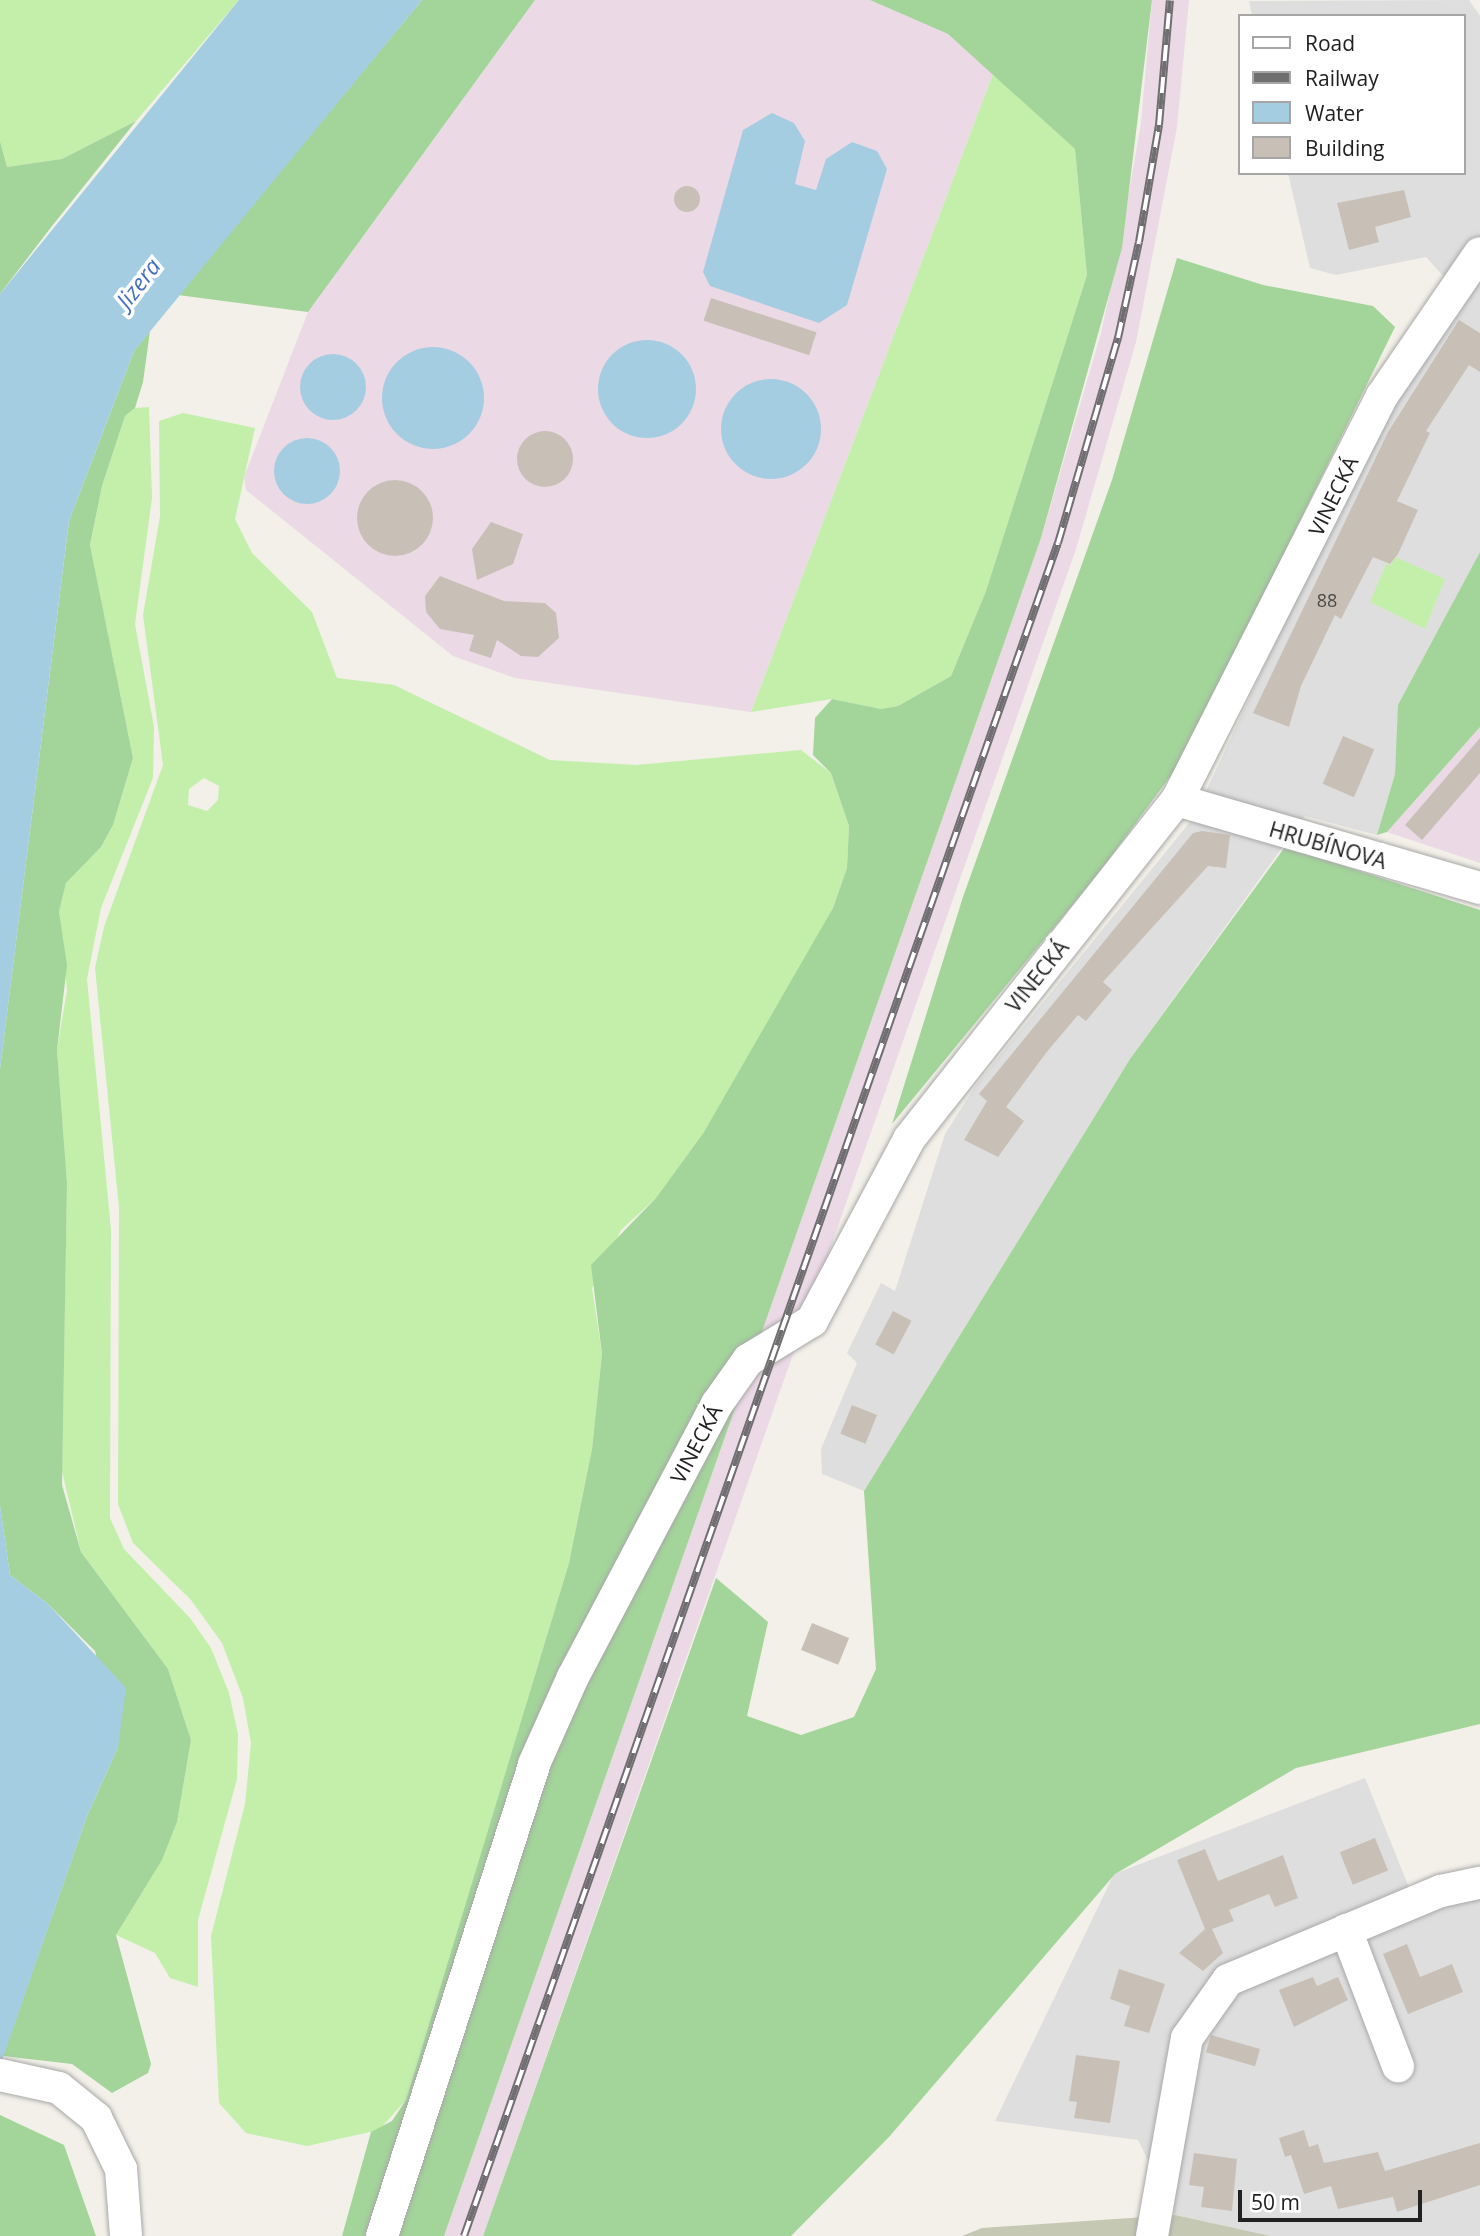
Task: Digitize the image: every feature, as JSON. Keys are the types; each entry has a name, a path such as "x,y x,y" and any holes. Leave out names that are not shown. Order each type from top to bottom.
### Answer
{"street":[{"name":"VINECKÁ","path":"382,2236 534,1764 573,1678 734,1378 748,1360 812,1321 909,1139 1177,800 1382,396 1480,253"},
{"name":"HRUBÍNOVA","path":"1177,800 1480,888"},
{"path":"1152,2236 1187,2038 1228,1980 1441,1891 1480,1883"},
{"path":"1346,1930 1398,2066"},
{"path":"0,2075 47,2084 85,2106 107,2133 121,2169 126,2236"}],"shaded area":[{"path":"535,0 870,0 948,34 993,74 751,712 515,678 453,656 246,490 244,477 308,312"},
{"path":"1152,0 1189,0 1177,127 1136,342 1076,549 483,2236 444,2236 1041,538 1101,333 1121,239 1141,123"},
{"path":"1469,0 1480,16 1480,552 1399,705 1395,774 1377,835 1305,816 1130,1059 864,1491 822,1474 821,1449 857,1363 847,1353 881,1283 895,1291 945,1134 976,1085 1194,817 1351,480 1396,397 1463,298 1426,257 1336,275 1310,268 1288,175 1466,175 1466,14 1252,14 1249,1"},
{"path":"1480,727 1480,863 1387,832"},
{"path":"1365,1778 1420,1915 1480,1897 1480,2236 1271,2236 1175,2215 1138,2140 995,2121 1114,1874"},
{"path":"1175,2215 1271,2236 962,2236 982,2228"}],"green space":[{"path":"0,0 239,0 136,121 62,159 7,167 0,141"},
{"path":"422,0 535,0 308,312 178,295"},
{"path":"870,0 1152,0 1122,248 1041,538 444,2236 342,2236 371,2132 392,2121 406,2100 569,1563 592,1449 602,1354 591,1265 656,1198 704,1132 833,908 847,868 849,826 831,773 813,755 815,718 832,699 881,709 898,706 951,676 986,591 1087,275 1075,149 948,34"},
{"path":"993,74 1075,149 1087,275 986,591 951,676 898,706 881,709 832,699 751,712"},
{"path":"136,121 0,294 0,141 7,167 62,159"},
{"path":"1177,258 1263,285 1373,306 1395,327 1183,759 1098,874 892,1124 963,897 1112,480"},
{"path":"150,331 143,382 135,408 125,416 102,486 90,545 133,758 113,825 101,847 66,883 59,912 67,965 57,1050 67,1183 62,1485 81,1552 168,1669 191,1740 177,1822 162,1860 116,1935 151,2064 148,2073 112,2093 72,2064 3,2056 87,1816 118,1747 95,1651 48,1604 10,1575 0,1506 0,1069 69,521 134,351"},
{"path":"149,407 152,498 135,624 154,727 153,778 101,908 87,979 111,1230 110,1518 124,1549 190,1618 211,1648 229,1693 238,1734 237,1779 198,1920 198,1987 170,1978 155,1953 116,1935 162,1860 177,1822 191,1740 168,1669 81,1552 62,1471 67,1183 57,1050 67,990 59,912 66,883 101,847 113,825 133,758 90,546 102,486 125,416 135,408"},
{"path":"183,413 255,428 235,519 252,553 312,612 337,678 394,685 550,760 636,765 801,750 831,773 849,826 847,868 833,908 769,1026 704,1132 656,1198 621,1230 592,1288 602,1354 592,1449 569,1563 406,2100 379,2130 307,2146 246,2133 219,2103 211,1936 245,1804 251,1743 243,1698 222,1643 191,1600 133,1543 118,1504 119,1208 95,968 104,927 163,765 143,615 160,516 159,421","holes":["204,778 219,786 218,800 207,811 188,805 189,789"]},
{"path":"1480,552 1480,727 1387,832 1377,835 1395,774 1398,705"},
{"path":"1395,557 1445,579 1425,629 1370,602 1386,564 1391,565"},
{"path":"1285,847 1480,910 1480,1724 1296,1768 1115,1874 889,2137 791,2236 483,2236 716,1578 768,1622 747,1716 801,1735 854,1717 876,1669 864,1491 1130,1059"},
{"path":"0,2115 64,2145 96,2236 0,2236"}],"water":[{"name":"Jizera","path":"239,0 422,0 134,351 69,521 0,1069 0,294"},
{"path":"772,113 794,123 805,141 795,184 816,190 826,159 852,142 877,151 887,169 847,305 819,323 710,286 703,272 743,130"},
{"path":"637,340 657,340 675,348 688,361 696,379 693,408 675,430 657,438 637,438 619,430 606,417 598,399 598,379 606,361 619,348"},
{"path":"433,347 453,350 476,369 481,378 484,398 481,418 462,441 453,446 433,449 413,446 390,427 385,418 382,398 385,378 404,355 413,350"},
{"path":"333,354 346,357 356,364 363,374 366,387 363,400 356,410 346,417 333,420 320,417 310,410 303,400 300,387 303,374 310,364 320,357"},
{"path":"771,379 790,383 806,394 817,410 821,429 817,448 806,464 790,475 771,479 752,475 736,464 725,448 721,429 725,410 736,394 752,383"},
{"path":"307,438 320,441 330,448 337,458 340,471 337,484 330,494 320,501 307,504 294,501 284,494 277,484 274,471 277,458 284,448 294,441"},
{"path":"0,1506 10,1575 48,1604 126,1688 118,1747 87,1816 0,2066"}],"building":[{"path":"687,186 696,190 700,199 696,208 687,212 678,208 674,199 678,190"},
{"path":"1404,190 1411,217 1375,227 1379,242 1349,250 1337,203"},
{"path":"711,298 817,332 809,355 704,321"},
{"path":"1459,320 1480,333 1480,372 1469,365 1426,431 1430,433 1397,501 1418,510 1398,554 1390,564 1373,557 1341,619 1335,615 1301,686 1289,727 1253,713 1388,432"},
{"path":"540,431 550,431 565,439 571,448 571,470 565,479 550,487 540,487 522,475 517,464 517,454 529,436"},
{"path":"395,480 409,483 422,491 430,504 433,518 430,532 422,545 409,553 395,556 381,553 368,545 360,532 357,518 360,504 368,491 381,483"},
{"path":"491,522 523,534 513,564 477,580 472,549"},
{"path":"440,576 504,601 545,603 556,613 559,638 538,657 521,656 497,640 491,658 469,651 474,635 440,629 426,612 425,596"},
{"path":"1343,736 1374,749 1354,797 1323,784"},
{"path":"1480,738 1480,773 1422,840 1405,825"},
{"path":"1202,831 1230,835 1226,868 1208,866 1103,982 1112,990 1086,1021 1078,1015 1046,1053 1006,1107 1024,1121 998,1157 964,1140 987,1101 979,1094 1193,833"},
{"path":"893,1311 912,1321 894,1354 875,1345"},
{"path":"852,1405 877,1415 865,1444 840,1434"},
{"path":"812,1623 849,1638 838,1665 801,1650"},
{"path":"1375,1838 1388,1870 1353,1885 1340,1852"},
{"path":"1205,1849 1218,1881 1283,1855 1298,1898 1275,1907 1269,1894 1229,1910 1234,1921 1212,1929 1223,1953 1203,1971 1179,1953 1205,1929 1177,1860"},
{"path":"1407,1944 1420,1977 1452,1964 1463,1992 1408,2014 1383,1954"},
{"path":"1119,1969 1165,1984 1149,2033 1124,2026 1130,2006 1110,1999"},
{"path":"1313,1977 1317,1986 1338,1977 1348,2000 1294,2027 1279,1990"},
{"path":"1211,2035 1260,2049 1255,2066 1206,2052"},
{"path":"1076,2055 1120,2061 1110,2123 1074,2118 1077,2102 1069,2101"},
{"path":"1304,2130 1309,2147 1318,2144 1324,2163 1378,2152 1385,2171 1480,2143 1480,2185 1397,2212 1393,2197 1338,2209 1331,2186 1304,2194 1291,2155 1285,2157 1279,2138"},
{"path":"1194,2153 1237,2159 1232,2211 1201,2207 1204,2187 1189,2185"}],"railway":[{"path":"464,2236 1058,543 1118,338 1139,242 1159,125 1170,0"}]}
